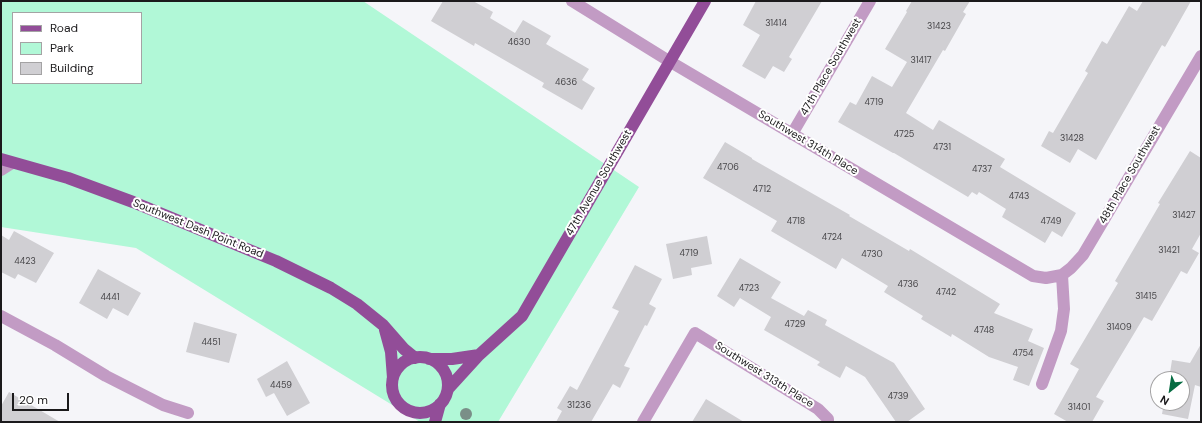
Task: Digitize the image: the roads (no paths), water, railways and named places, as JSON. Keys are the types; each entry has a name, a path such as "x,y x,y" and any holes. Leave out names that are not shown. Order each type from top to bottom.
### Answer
{"main road":[{"name":"47th Avenue Southwest","path":"448,389 479,355 522,316 705,1"},
{"name":"Southwest Dash Point Road","path":"7,161 68,178 119,197 276,261 331,288 357,304 383,325 404,349 415,358"},
{"path":"383,325 391,352 393,391 396,398 405,408 412,422"},
{"path":"393,378 396,370 401,364 415,358 452,359 479,355"},
{"path":"405,408 423,413 435,408 440,404 446,395 448,381 446,374 442,367 429,358"},
{"path":"435,422 440,404"}],"street":[{"name":"Southwest 314th Place","path":"572,1 669,61 1033,276 1046,278 1062,275"},
{"name":"47th Place Southwest","path":"792,134 870,1"},
{"name":"48th Place Southwest","path":"1062,275 1084,255 1201,56"},
{"path":"1,170 7,161"},
{"path":"1042,384 1061,332 1064,309 1062,275"},
{"path":"1,316 54,344 125,386 163,405 188,413"},
{"name":"Southwest 313th Place","path":"644,422 694,333 818,409 828,419 828,422"}]}
